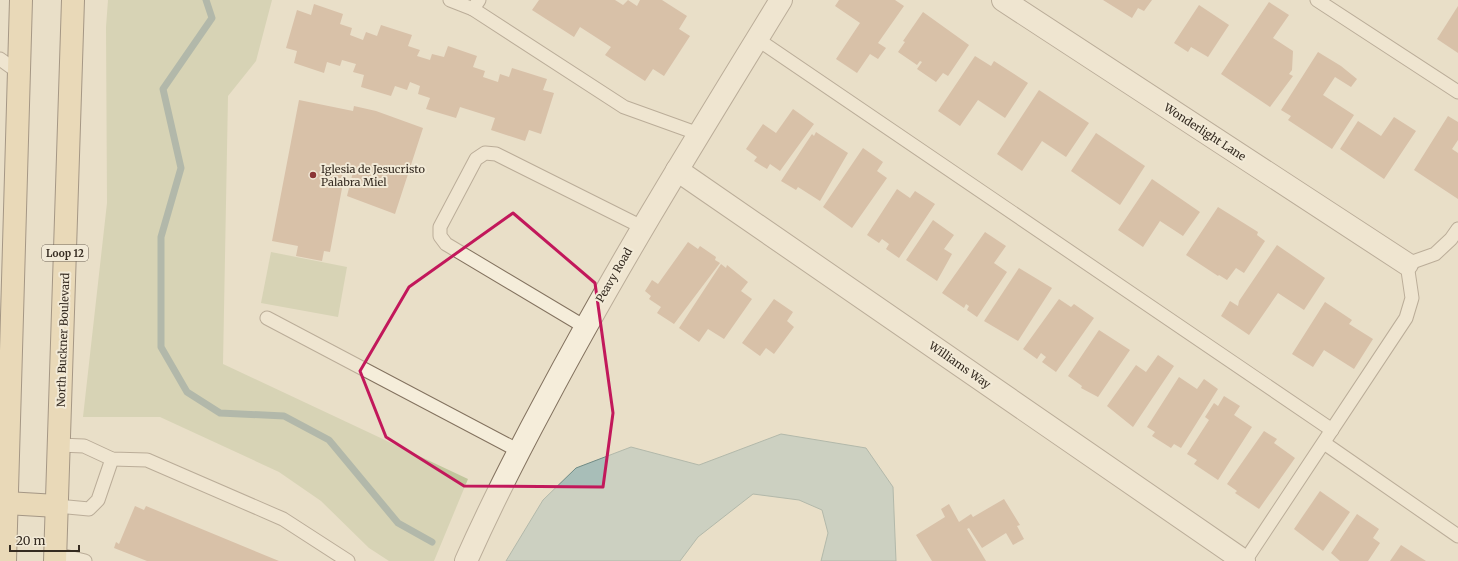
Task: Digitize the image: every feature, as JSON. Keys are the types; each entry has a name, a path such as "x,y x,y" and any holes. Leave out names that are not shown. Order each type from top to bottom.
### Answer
{"main road":[{"path":"5,561 21,0"},
{"name":"North Buckner Boulevard","path":"56,557 73,0"},
{"path":"6,503 57,506"}],"street":[{"name":"Peavy Road","path":"466,561 519,451 585,327 642,227 781,0"},
{"name":"Wonderlight Lane","path":"1003,0 1407,264"},
{"name":"Williams Way","path":"677,170 1245,561"}],"lane":[{"path":"450,0 476,4 624,107 699,134"},
{"path":"1317,0 1458,92"},
{"path":"758,39 1332,430"},
{"path":"0,59 18,72"},
{"path":"585,327 446,244 440,236 440,227 476,159 485,152 496,154 642,227"},
{"path":"1245,561 1406,318 1412,298 1407,264 1435,254 1458,229"},
{"path":"267,318 519,451"},
{"path":"1324,443 1458,536"},
{"path":"59,445 84,446 112,459 147,460 283,519 348,561"},
{"path":"57,506 90,509 98,500 112,459"},
{"path":"56,557 85,561"}],"highlighted area":[{"path":"513,213 595,283 613,413 603,487 464,486 386,437 360,371 409,287"}],"green space":[{"path":"108,0 272,0 256,61 228,96 223,364 468,479 434,561 389,561 369,548 321,501 279,472 160,417 83,417 107,203 106,27"},
{"path":"271,252 347,267 338,317 261,303"}],"water":[{"path":"781,434 866,448 893,487 896,561 821,561 828,533 822,510 799,500 753,494 698,537 680,561 506,561 543,500 576,468 631,447 699,465"}],"building":[{"path":"539,0 615,0 623,5 628,0 637,6 640,0 662,0 687,16 679,29 690,36 664,76 653,69 645,81 605,55 611,47 580,27 574,37 532,10"},
{"path":"839,0 895,0 904,6 878,43 886,48 878,59 870,54 857,73 836,59 860,23 835,6"},
{"path":"1103,0 1152,0 1144,11 1138,8 1132,18"},
{"path":"1269,2 1289,15 1273,38 1293,51 1292,70 1289,74 1293,76 1270,107 1221,74"},
{"path":"314,4 343,14 340,24 352,28 350,35 363,40 366,32 377,36 381,25 412,35 408,46 420,50 417,56 430,60 432,54 444,57 448,46 477,56 473,67 485,71 483,77 498,82 500,74 509,77 512,68 547,79 543,90 554,93 541,134 529,130 525,141 491,130 495,118 460,107 456,118 426,109 430,98 418,94 420,86 410,82 407,90 395,86 391,96 361,87 364,75 353,72 356,64 342,60 340,66 327,62 324,73 294,63 297,51 286,48 297,10 311,15"},
{"path":"1199,5 1229,25 1208,57 1191,47 1188,52 1174,43"},
{"path":"1458,6 1458,53 1437,39"},
{"path":"923,12 969,45 948,76 943,73 936,82 917,69 922,62 920,61 917,65 898,52 905,42 903,41"},
{"path":"1318,52 1341,66 1357,79 1351,87 1335,77 1323,95 1354,115 1332,149 1288,120 1291,116 1281,110"},
{"path":"975,56 991,66 994,61 1028,83 1005,118 978,100 960,126 938,111"},
{"path":"1039,90 1089,123 1066,157 1042,141 1022,171 997,154"},
{"name":"Iglesia de Jesucristo Palabra Miel","path":"299,100 353,111 354,106 376,111 423,128 395,214 347,196 354,168 344,167 341,183 343,183 330,252 324,251 322,261 296,256 298,246 272,241"},
{"path":"793,109 814,124 780,171 770,164 767,169 754,161 757,157 746,149 763,124 776,133"},
{"path":"1448,116 1458,122 1458,140 1452,149 1458,153 1458,199 1414,170"},
{"path":"1394,117 1416,131 1384,179 1340,149 1358,121 1381,136"},
{"path":"816,132 848,153 820,201 798,187 796,190 781,181 812,134 814,136"},
{"path":"1096,133 1145,166 1120,205 1071,171"},
{"path":"863,148 883,162 877,171 887,178 852,228 823,207"},
{"path":"1152,179 1200,212 1183,236 1160,221 1143,247 1118,230"},
{"path":"897,189 910,198 915,191 935,204 899,258 886,249 889,244 882,239 879,243 867,235"},
{"path":"1218,207 1258,232 1257,235 1265,241 1244,273 1236,268 1227,280 1219,275 1218,276 1186,255"},
{"path":"933,220 954,235 944,249 952,254 937,281 906,260"},
{"path":"985,232 1006,246 994,263 1007,272 977,317 967,310 969,306 966,304 964,308 942,293"},
{"path":"688,242 698,249 700,246 716,257 715,260 720,263 674,324 657,313 661,307 649,299 651,296 645,291 652,280 658,284"},
{"path":"1277,245 1325,278 1304,310 1278,293 1249,335 1221,316 1230,301 1238,306 1239,301"},
{"path":"721,264 726,268 727,265 748,282 741,291 752,299 724,339 708,329 699,342 679,328"},
{"path":"1019,268 1052,288 1018,341 984,321"},
{"path":"774,299 793,312 787,321 794,327 774,354 766,348 760,356 742,343"},
{"path":"1059,299 1071,307 1074,304 1094,318 1056,372 1042,362 1046,357 1041,353 1037,359 1023,349"},
{"path":"1325,302 1352,320 1349,324 1373,339 1354,369 1324,350 1313,367 1292,354"},
{"path":"1099,330 1130,350 1098,397 1081,388 1082,386 1068,376"},
{"path":"1158,355 1174,366 1133,427 1107,406 1136,365 1146,372"},
{"path":"1179,377 1197,389 1204,379 1218,389 1181,448 1174,444 1171,448 1152,436 1155,432 1147,427"},
{"path":"1224,396 1240,406 1234,415 1252,427 1218,480 1194,464 1197,460 1187,454 1209,420 1205,417 1214,403 1218,406"},
{"path":"1264,431 1277,439 1274,443 1295,458 1259,509 1235,493 1237,491 1227,484"},
{"path":"1320,491 1350,512 1323,551 1294,529"},
{"path":"1004,499 1020,525 1017,526 1024,539 1013,545 1006,533 982,548 969,528 967,529 986,561 932,561 916,535 945,517 941,509 949,504 959,522 971,514 973,517"},
{"path":"135,506 144,510 146,506 279,561 147,561 114,548 116,542 119,544"},
{"path":"1357,514 1379,529 1373,538 1380,543 1368,561 1340,561 1331,553"},
{"path":"1401,545 1426,561 1390,561"}],"waterway":[{"path":"206,0 212,18 163,89 181,168 161,237 161,347 187,392 220,413 284,416 329,440 398,523 432,542"}],"place":[{"name":"Iglesia de Jesucristo Palabra Miel","path":"313,175"}]}
